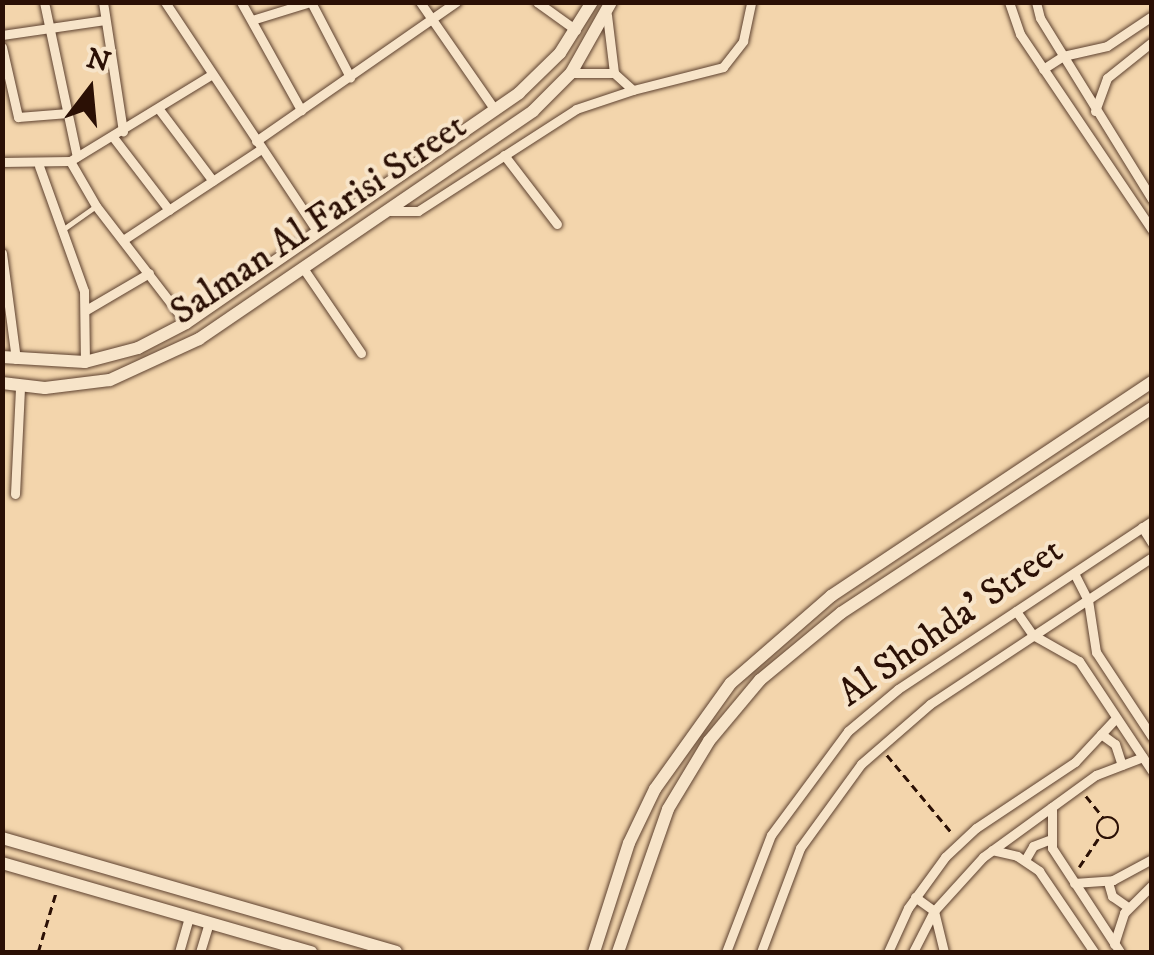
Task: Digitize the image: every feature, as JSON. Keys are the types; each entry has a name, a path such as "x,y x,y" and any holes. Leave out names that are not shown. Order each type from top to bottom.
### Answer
{"street":[{"path":"44,2 74,159 96,206 186,323"},
{"path":"102,2 123,130"},
{"path":"241,2 301,110"},
{"path":"252,20 310,2 350,77"},
{"path":"420,2 494,110"},
{"path":"124,240 213,181 301,110 456,2"},
{"path":"537,2 576,30"},
{"name":"Salman Al Farisi Street","path":"9,359 85,362 138,348 186,323 540,75 576,30 592,2"},
{"path":"386,211 418,211 576,109 723,67 743,41 750,2"},
{"path":"1009,2 1043,68 1152,230"},
{"path":"1036,2 1095,112 1152,198"},
{"path":"170,4 210,75 318,232"},
{"path":"609,6 614,73 632,90"},
{"name":"Salman Al Farisi Street","path":"2,383 78,386 142,370 303,268 532,110 570,74 609,6"},
{"path":"1043,68 1063,56 1099,49 1152,16"},
{"path":"2,35 105,20"},
{"path":"1095,112 1113,71 1152,42"},
{"path":"2,47 18,117 68,114"},
{"path":"1099,49 1113,71"},
{"path":"570,74 614,73"},
{"path":"2,162 39,166 74,159 210,75"},
{"path":"158,108 213,181"},
{"path":"113,137 169,210"},
{"path":"504,155 557,224"},
{"path":"39,166 86,310 85,362"},
{"path":"1136,176 1152,180"},
{"path":"2,253 9,359"},
{"path":"303,268 361,353"},
{"path":"86,310 149,273"},
{"path":"597,952 655,789 731,683 831,596 1152,382"},
{"path":"15,494 20,386"},
{"path":"618,952 647,858 674,798 709,741 760,680 841,613 1152,408"},
{"path":"1085,426 1096,444"},
{"name":"Al Shohda' Street","path":"726,952 761,854 819,764 889,696 1152,521"},
{"path":"1142,527 1152,542"},
{"name":"Al Shohda' Street","path":"761,952 813,826 879,746 1033,635 1152,557"},
{"path":"1074,572 1088,600 1096,652 1152,737"},
{"path":"1016,610 1033,635 1072,653 1152,771"},
{"path":"888,952 915,897 960,842 1074,762 1116,718"},
{"path":"1101,734 1115,744 1122,765"},
{"path":"913,952 934,911 992,850 1079,787 1143,758"},
{"path":"1052,806 1049,840 1117,948"},
{"path":"2,838 396,952"},
{"path":"1025,860 1032,846 1049,840"},
{"path":"992,850 1025,860 1094,952"},
{"path":"1073,881 1108,882 1152,859"},
{"path":"2,863 311,952"},
{"path":"1108,882 1112,896 1128,907"},
{"path":"1117,948 1128,907 1152,885"},
{"path":"915,897 934,911 941,952"},
{"path":"179,952 189,916"},
{"path":"200,952 209,922"}],"lane":[{"path":"59,232 96,206"}],"path":[{"path":"879,746 960,842"},
{"path":"1079,787 1104,818 1115,820 1119,830 1111,838 1100,835"},
{"path":"1073,881 1100,835 1104,818"},
{"path":"38,952 61,878"}]}
